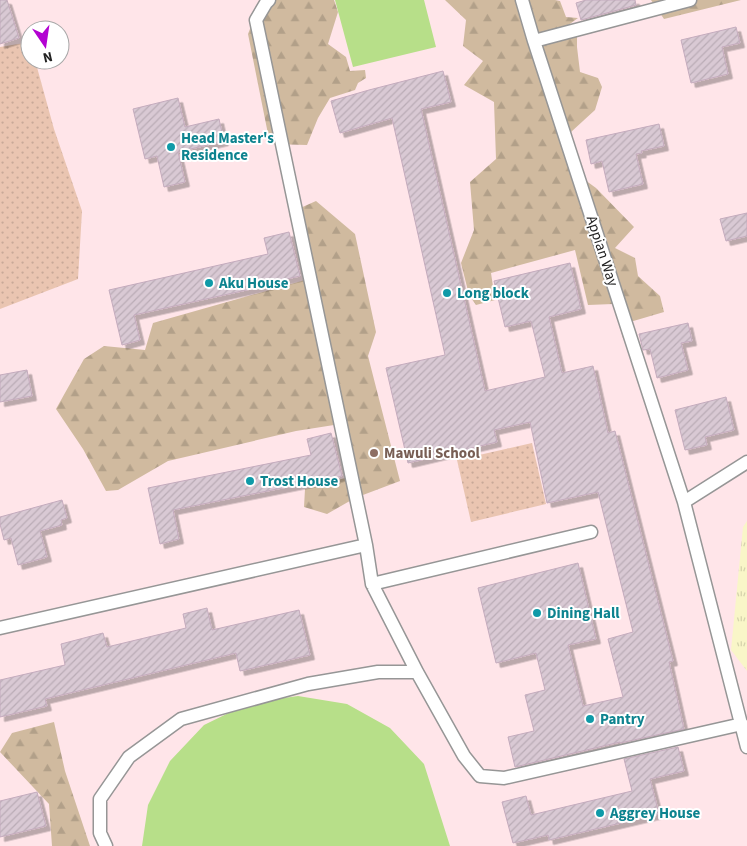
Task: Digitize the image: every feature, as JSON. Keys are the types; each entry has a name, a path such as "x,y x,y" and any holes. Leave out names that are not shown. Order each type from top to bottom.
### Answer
{"lane":[{"path":"269,0 256,20 366,545 372,584 417,672 464,756 480,776 504,778 742,724"},
{"name":"Appian Way","path":"522,0 684,502 747,747"},
{"path":"534,41 690,0"},
{"path":"684,502 747,462"},
{"path":"372,584 591,532"},
{"path":"0,628 366,545"},
{"path":"106,846 100,833 100,799 129,758 181,719 308,684 378,672 417,672"}],"shaded area":[{"name":"Mawuli School","path":"0,0 747,0 747,846 0,846"},
{"path":"20,44 20,70 38,70 54,129 82,211 78,279 0,309 0,47"},
{"path":"532,443 546,504 471,522 457,460"}],"green space":[{"path":"265,0 334,0 338,12 328,44 346,57 350,71 365,70 366,78 358,83 355,90 330,98 318,118 307,145 270,144 248,34 259,6"},
{"path":"335,0 424,0 436,47 353,67"},
{"path":"445,0 555,0 560,1 566,17 578,18 567,26 577,36 580,72 598,78 602,87 595,110 571,132 574,172 596,188 634,227 615,248 635,258 638,276 660,296 664,312 630,322 634,336 623,338 613,304 588,305 575,250 491,273 495,300 476,305 469,295 461,263 474,230 470,182 496,159 494,102 464,85 483,61 463,46 466,20"},
{"path":"651,0 741,0 664,19"},
{"path":"316,201 355,234 376,332 368,356 400,481 355,498 327,514 304,507 305,489 345,478 334,425 296,431 168,461 118,490 106,491 83,449 56,409 84,359 104,346 145,350 153,323 305,280 289,213"},
{"path":"747,521 747,671 731,650 743,527"},
{"path":"298,696 347,704 390,728 424,764 450,846 142,846 148,805 170,761 204,725 249,703"},
{"path":"54,722 65,771 90,846 52,846 49,804 0,752 12,733"}],"building":[{"path":"0,0 7,0 19,38 0,44"},
{"path":"586,0 635,0 636,5 581,20 576,3"},
{"path":"736,27 740,43 722,47 728,74 691,83 681,40"},
{"path":"443,71 451,102 421,109 485,391 545,377 531,321 505,327 494,281 570,263 581,309 549,317 562,373 593,366 608,433 615,431 673,661 669,662 684,729 515,767 508,737 534,731 525,695 545,690 536,653 496,663 478,588 578,563 596,639 568,645 583,706 623,697 608,639 633,632 598,492 547,503 530,422 494,430 497,442 408,463 386,368 445,355 392,118 340,133 331,101"},
{"name":"Head Master's Residence","path":"178,98 185,127 219,119 224,141 178,152 185,182 164,187 157,156 145,159 133,109"},
{"path":"659,124 664,146 641,151 642,153 636,154 643,184 609,192 602,161 591,164 586,140"},
{"path":"747,213 747,236 726,241 720,219"},
{"path":"289,232 300,276 269,283 269,285 134,315 140,340 122,345 109,290 268,254 264,238"},
{"path":"688,323 692,341 681,343 688,370 657,378 650,349 643,350 639,334"},
{"path":"27,370 32,396 0,402 0,375"},
{"path":"726,397 734,430 705,437 707,445 685,450 675,410"},
{"path":"331,433 342,476 318,483 317,481 173,510 179,539 160,544 148,488 311,455 307,439"},
{"path":"62,500 67,518 61,520 62,525 40,531 47,557 18,565 11,538 4,540 0,517"},
{"path":"207,608 212,630 299,610 310,655 240,671 236,653 45,699 47,706 0,717 0,680 65,665 61,644 103,633 107,647 186,628 183,614"},
{"path":"678,747 684,771 650,779 659,814 549,840 548,835 513,843 502,802 526,796 531,815 632,791 624,759"},
{"path":"37,792 46,826 0,837 0,801"}],"place":[{"name":"Head Master's Residence","path":"171,147"},
{"name":"Aku House","path":"209,283"},
{"name":"Long block","path":"447,293"},
{"name":"Mawuli School","path":"374,453"},
{"name":"Trost House","path":"250,481"},
{"name":"Dining Hall","path":"537,613"},
{"name":"Pantry","path":"590,719"},
{"name":"Aggrey House","path":"600,813"}]}
